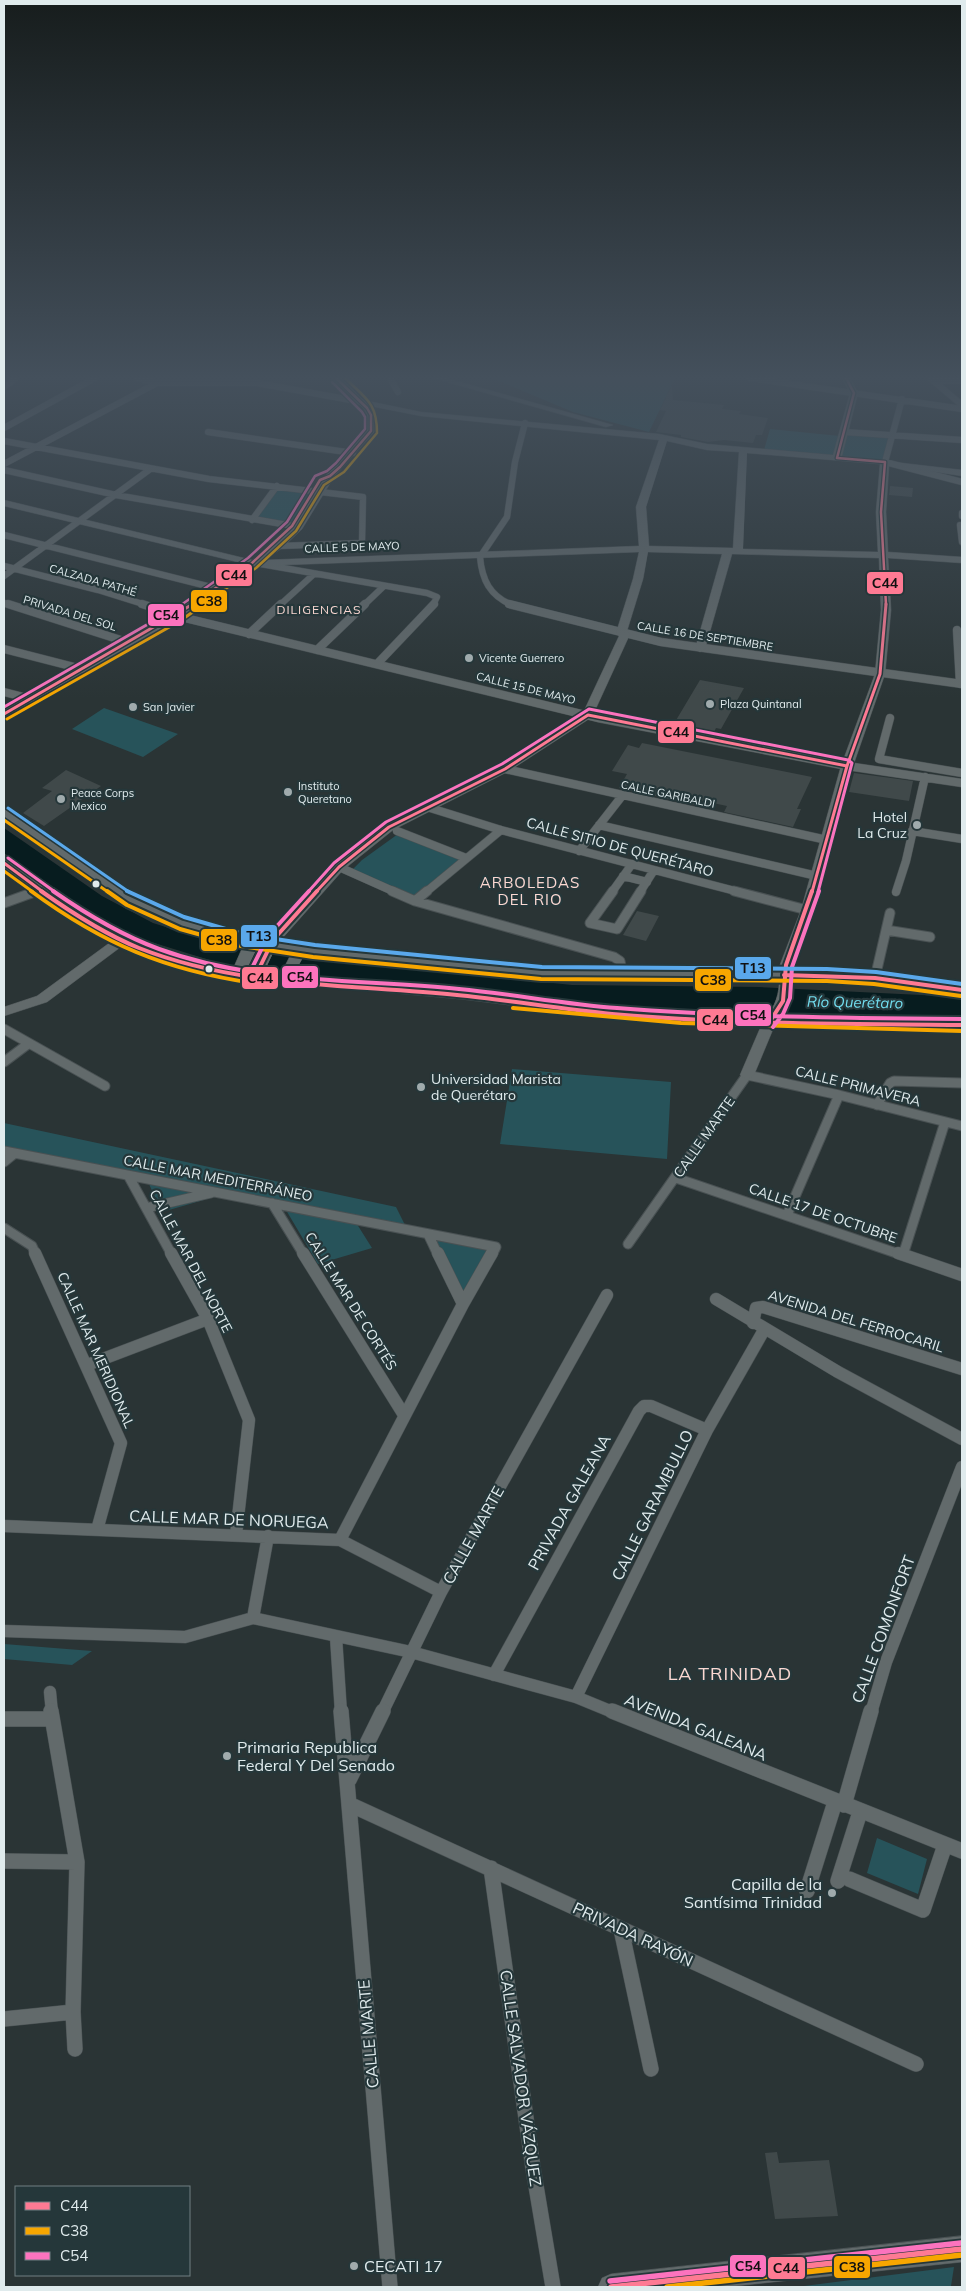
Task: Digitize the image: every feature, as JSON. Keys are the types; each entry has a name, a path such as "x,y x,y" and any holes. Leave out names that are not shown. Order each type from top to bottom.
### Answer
{"street":[{"path":"71,485 116,495 296,527"},
{"path":"4,576 129,485"},
{"path":"266,485 363,497 362,543 279,546"},
{"path":"4,714 176,616 279,546 296,527 322,485"},
{"path":"482,553 507,517 512,485"},
{"path":"262,975 274,948 343,868 389,827 488,787 593,716 626,634 644,549 641,507 648,485"},
{"path":"700,649 733,550 740,485"},
{"name":"CALLE MARTE","path":"628,1244 747,1074 772,1020 807,910 847,766 880,674 886,610 881,512 883,485"},
{"path":"252,520 277,486"},
{"name":"CALLE 5 DE MAYO","path":"4,503 252,563 368,560 482,553 644,549 884,555 962,560"},
{"path":"960,525 962,542"},
{"path":"252,563 296,527"},
{"path":"4,535 215,588"},
{"name":"CALLE 16 DE SEPTIEMBRE","path":"482,553 481,568 485,582 494,596 510,605 626,634 700,649 961,684"},
{"path":"252,563 427,593 437,597 434,604 377,664"},
{"name":"CALZADA PATHÉ","path":"4,566 98,590 176,616"},
{"path":"249,634 314,574"},
{"path":"317,650 384,586"},
{"name":"PRIVADA DEL SOL","path":"4,603 130,643"},
{"name":"CALLE 15 DE MAYO","path":"176,616 593,716 847,766 962,783"},
{"path":"957,630 961,684"},
{"path":"4,649 82,669"},
{"path":"4,692 31,699"},
{"path":"890,718 878,753 879,759 962,773"},
{"name":"CALLE GARIBALDI","path":"509,771 827,840"},
{"path":"896,892 925,777"},
{"path":"581,848 622,796"},
{"path":"343,868 431,809"},
{"name":"CALLE SITIO DE QUERÉTARO","path":"431,809 501,830 581,848 632,864 807,910"},
{"path":"4,813 109,886 152,912 250,946 542,973 785,981 875,978 962,990"},
{"path":"599,825 816,876"},
{"path":"415,901 501,830"},
{"path":"397,831 466,858"},
{"path":"912,831 962,839"},
{"path":"4,863 78,916 120,941 179,961 238,972 464,995 613,1014 962,1025"},
{"path":"632,864 590,923 609,929 617,929 654,870"},
{"path":"343,868 415,901 614,957 620,961 621,966 617,974"},
{"path":"623,876 647,882"},
{"path":"4,903 40,890"},
{"path":"875,978 890,913"},
{"path":"886,930 930,937"},
{"path":"4,1012 42,999 120,941"},
{"path":"238,972 250,946"},
{"path":"285,977 299,952"},
{"path":"4,1029 105,1086"},
{"path":"4,1062 28,1044"},
{"name":"CALLE PRIMAVERA","path":"747,1074 962,1126"},
{"path":"877,1105 890,1083 894,1081 962,1083"},
{"path":"787,1215 839,1095"},
{"path":"903,1255 945,1122"},
{"path":"4,1162 9,1152"},
{"name":"CALLE MAR MEDITERRÁNEO","path":"9,1152 128,1177 217,1192 496,1247 463,1304 340,1540"},
{"name":"CALLE MAR DEL NORTE","path":"128,1177 208,1319 249,1420 236,1535"},
{"name":"CALLE 17 DE OCTUBRE","path":"676,1178 962,1275"},
{"path":"146,1208 217,1192"},
{"name":"CALLE MAR DE CORTÉS","path":"272,1203 404,1415"},
{"name":"CALLE MAR MERIDIONAL","path":"4,1228 32,1246 87,1365 120,1443 97,1530"},
{"path":"428,1234 463,1304"},
{"name":"CALLE MARTE","path":"348,1781 441,1592 608,1295"},
{"path":"716,1299 764,1330 866,1389 962,1439"},
{"name":"AVENIDA DEL FERROCARIL","path":"753,1323 756,1308 763,1307 962,1369"},
{"path":"87,1365 208,1319"},
{"name":"CALLE GARAMBULLO","path":"576,1697 707,1430 764,1330"},
{"name":"PRIVADA GALEANA","path":"494,1675 639,1411 644,1406 651,1406 707,1430"},
{"name":"CALLE COMONFORT","path":"807,1891 839,1804 886,1662 962,1467"},
{"name":"CALLE MAR DE NORUEGA","path":"4,1526 340,1540 441,1592"},
{"path":"253,1618 268,1536"},
{"path":"4,1631 185,1637 253,1618 412,1652"},
{"name":"CALLE MARTE","path":"336,1637 342,1735 348,1781 348,1804 390,2287"},
{"name":"AVENIDA GALEANA","path":"412,1652 576,1697 962,1852"},
{"path":"50,1692 52,1719 77,1862 73,2012 75,2049"},
{"path":"4,1719 52,1719"},
{"name":"PRIVADA RAYÓN","path":"348,1804 916,2064"},
{"path":"860,1812 844,1880 923,1910 945,1845"},
{"path":"4,1861 77,1862"},
{"name":"CALLE SALVADOR VÁZQUEZ","path":"491,1868 533,2168 553,2287"},
{"path":"621,1929 652,2070"},
{"path":"4,2019 73,2012"},
{"path":"611,2287 962,2249"}],"shaded area":[{"path":"277,486 315,490 292,526 252,520"},
{"path":"104,708 178,734 143,757 72,729"},
{"path":"398,834 460,859 414,897 353,869 362,860"},
{"path":"512,1069 671,1082 667,1159 500,1144"},
{"path":"4,1123 396,1207 408,1231 355,1221 372,1248 318,1264 283,1205 4,1151"},
{"path":"148,1182 221,1195 162,1212"},
{"path":"428,1234 494,1247 462,1301"},
{"path":"4,1644 92,1651 72,1665 4,1659"},
{"path":"877,1838 927,1859 918,1894 867,1873"},
{"path":"954,2267 951,2286 947,2287 796,2287"}],"water":[{"name":"Río Querétaro","path":"4,828 102,896 153,923 236,949 572,985 759,987 962,997 962,1017 758,1016 630,1008 474,988 297,975 232,967 135,937 90,912 4,853"}],"building":[{"path":"890,486 913,488 912,497 889,495"},
{"name":"Plaza Quintanal","path":"700,680 744,688 721,729 716,728 713,734 672,727"},
{"path":"642,743 812,777 797,809 801,809 793,827 724,812 727,806 699,800 696,805 619,788 627,774 612,771 628,745 639,748"},
{"name":"Peace Corps Mexico","path":"66,770 101,786 44,826 23,813 52,791 42,788"},
{"path":"854,773 913,781 909,801 849,792"},
{"path":"637,911 659,916 646,941 623,935"},
{"path":"777,2152 779,2163 829,2160 838,2216 775,2219 765,2153"}],"transit line":[{"name":"C54","path":"4,707 173,611 248,558 287,522 310,485"},
{"name":"C44","path":"4,714 176,616 252,563 292,526 317,485"},
{"name":"C38","path":"7,719 180,621 256,568 296,531 324,485"},
{"name":"C44","path":"769,1023 783,1001 786,986 786,965 807,910 847,766 880,674 886,610 881,512 883,485"},
{"name":"C54","path":"249,974 268,936 334,863 349,850 386,822 502,764 589,709 848,760 852,763 813,912 792,967 790,998 783,1014 773,1027"},
{"name":"C44","path":"255,977 273,940 339,867 353,855 389,827 505,769 588,715 847,766"},
{"name":"T13","path":"8,808 133,895 184,917 243,934 315,945 542,967 827,969 876,972 962,984"},
{"name":"C38","path":"4,820 127,905 180,929 241,946 313,957 541,979 827,981 874,984 961,996"},
{"name":"C54","path":"8,858 81,910 118,931 160,949 193,959 263,973 461,989 616,1008 659,1011 746,1015 962,1019"},
{"name":"C44","path":"4,863 79,917 118,939 161,956 232,973 305,983 472,996 614,1014 744,1021 962,1025"},
{"name":"C38","path":"4,871 63,913 91,931 120,946 149,959 181,969 253,983"},
{"name":"C44","path":"784,975 875,978 962,990"},
{"name":"C38","path":"513,1008 681,1023 962,1031"},
{"name":"C54","path":"610,2281 961,2243"},
{"name":"C44","path":"611,2287 962,2249"},
{"name":"C38","path":"667,2287 962,2255"}],"place":[{"name":"Vicente Guerrero","path":"469,658"},
{"name":"Plaza Quintanal","path":"710,704"},
{"name":"San Javier","path":"133,707"},
{"name":"Instituto Queretano","path":"288,792"},
{"name":"Peace Corps Mexico","path":"61,799"},
{"name":"Hotel La Cruz","path":"917,825"},
{"name":"Universidad Marista de Querétaro","path":"421,1087"},
{"name":"Primaria Republica Federal Y Del Senado","path":"227,1756"},
{"name":"Capilla de la Santísima Trinidad","path":"832,1893"},
{"name":"CECATI 17","path":"354,2266"}],"district":[{"name":"DILIGENCIAS","path":"319,609"},
{"name":"ARBOLEDAS DEL RIO","path":"530,890"},
{"name":"LA TRINIDAD","path":"730,1673"}]}
